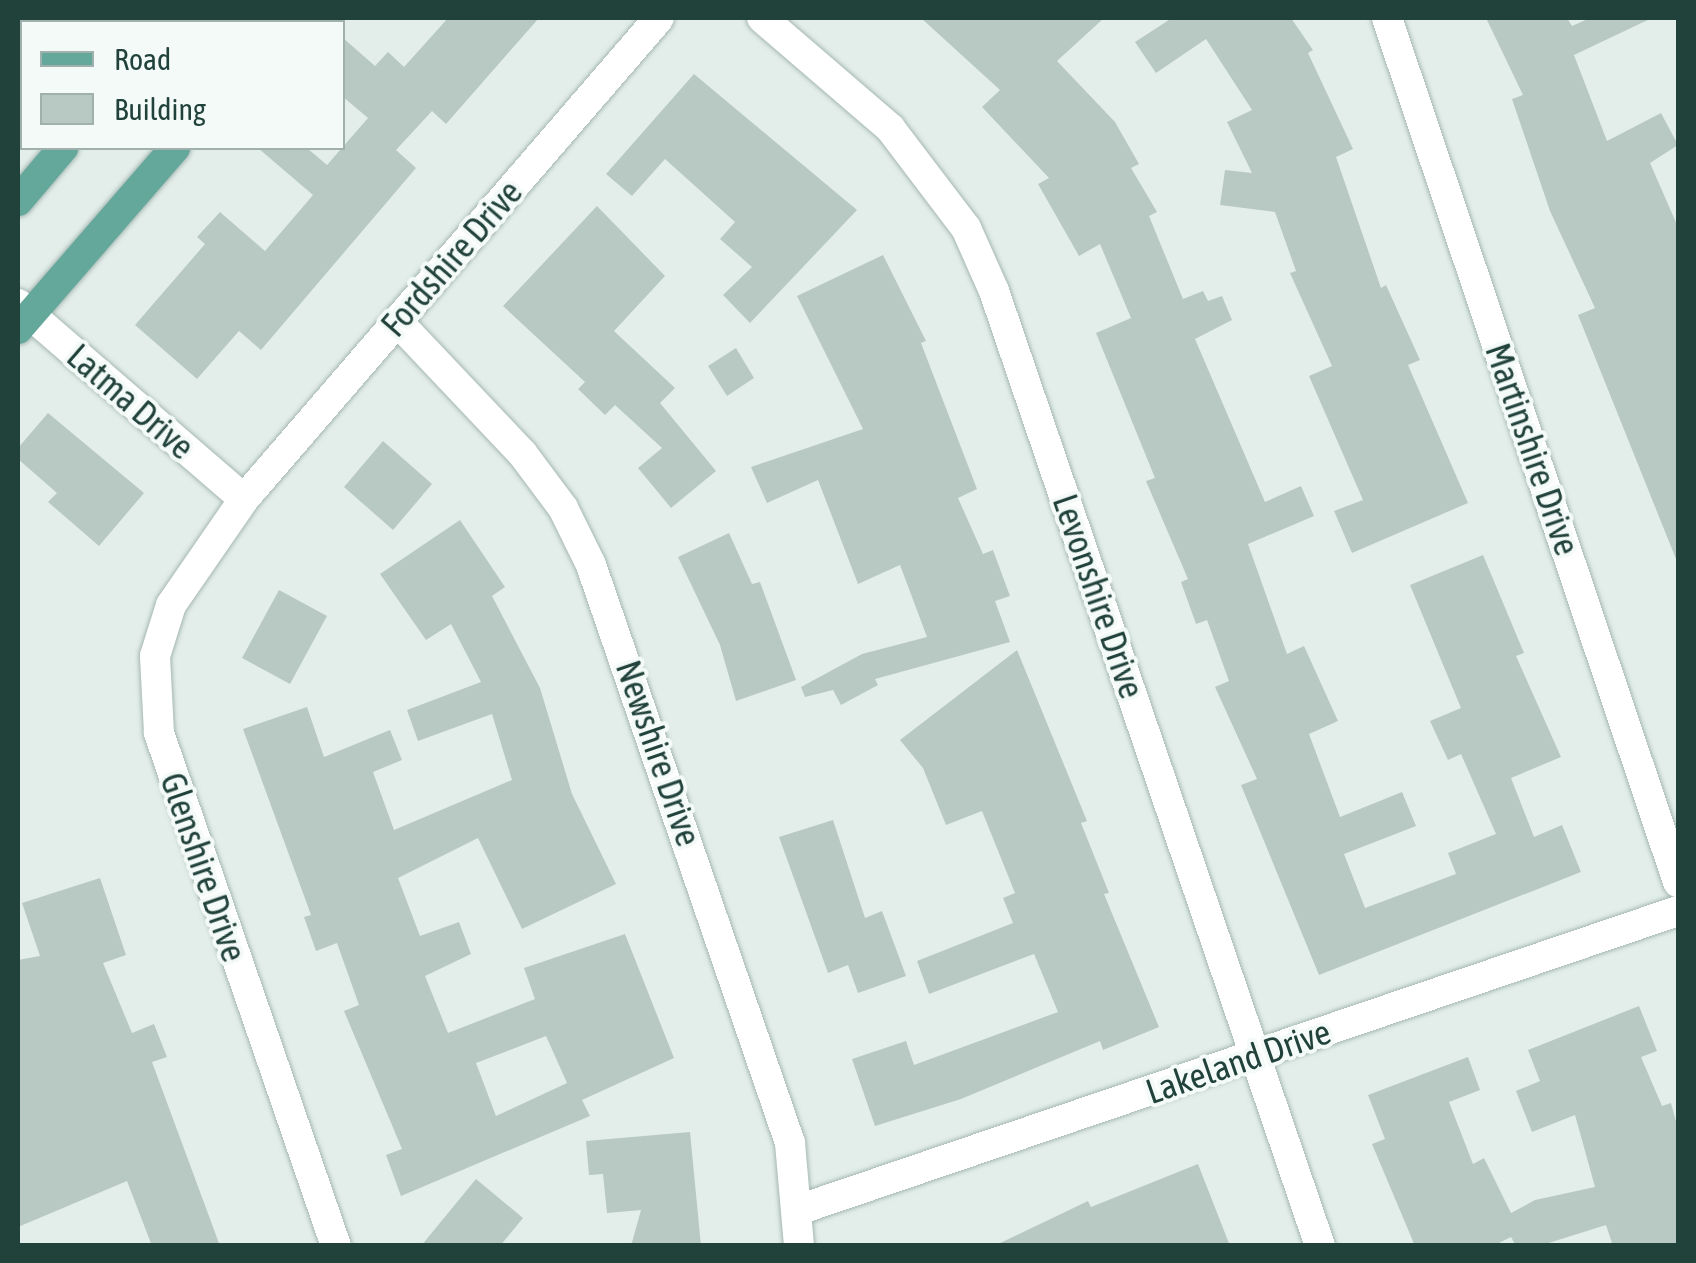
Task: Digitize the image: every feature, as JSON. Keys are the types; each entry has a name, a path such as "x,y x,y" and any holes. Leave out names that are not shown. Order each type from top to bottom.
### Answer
{"main road":[{"path":"18,201 61,150"},
{"path":"22,316 173,150"}],"street":[{"name":"Fordshire Drive","path":"244,499 659,18"},
{"name":"Levonshire Drive","path":"762,18 890,128 966,228 1000,310 1320,1246"},
{"name":"Martinshire Drive","path":"1387,18 1678,882"},
{"name":"Latma Drive","path":"22,316 244,499"},
{"name":"Newshire Drive","path":"397,321 522,452 563,508 591,565 790,1143 799,1246"},
{"name":"Glenshire Drive","path":"244,499 171,605 155,656 159,734 336,1246"},
{"name":"Lakeland Drive","path":"798,1210 1678,912"}],"building":[{"path":"448,18 539,18 446,124 432,111 396,150 416,168 261,350 239,331 197,379 135,325 205,244 197,237 220,212 265,251 313,195 260,150 309,150 327,165 340,150 345,150 345,144 368,118 345,99 345,40 375,66 388,52 404,67"},
{"path":"921,18 1104,18 1057,61 1115,122 1139,164 1131,168 1157,212 1149,216 1183,299 1203,291 1208,301 1222,296 1232,320 1195,339 1265,502 1301,486 1314,516 1248,544 1287,654 1304,646 1338,721 1309,734 1340,817 1402,792 1416,826 1344,854 1365,908 1456,874 1448,853 1496,834 1461,754 1448,760 1430,721 1461,708 1410,585 1483,555 1524,653 1516,656 1561,757 1511,778 1534,837 1562,825 1581,872 1319,975 1241,785 1257,779 1215,687 1229,681 1207,620 1196,624 1181,582 1188,579 1146,481 1155,478 1096,333 1131,318 1100,244 1079,256 1038,184 1049,178 982,107 1000,90"},
{"path":"1172,18 1291,18 1313,50 1308,53 1353,149 1336,157 1381,288 1386,285 1420,360 1408,365 1468,503 1352,553 1334,511 1363,500 1309,376 1332,366 1290,273 1296,271 1275,212 1220,205 1225,170 1252,173 1227,122 1252,110 1206,39 1156,73 1135,42"},
{"path":"1486,18 1567,18 1572,26 1590,18 1652,18 1574,55 1607,141 1661,113 1678,145 1650,163 1678,227 1678,564 1578,315 1595,308 1550,211 1512,99 1523,95"},
{"path":"694,74 857,210 750,323 723,295 752,267 720,239 735,222 665,159 632,196 606,174"},
{"path":"597,206 665,276 614,331 675,388 660,403 716,471 671,508 638,468 662,448 615,405 605,415 578,389 585,382 503,306"},
{"path":"883,255 926,341 921,343 977,489 958,498 983,554 993,550 1010,596 995,601 1010,642 875,679 878,685 841,705 833,690 805,697 801,687 862,654 927,637 900,565 858,584 818,480 767,503 751,467 863,429 797,296"},
{"path":"736,348 754,378 727,396 708,366"},
{"path":"48,413 144,493 99,546 48,502 57,493 18,459 18,448"},
{"path":"383,441 432,484 393,530 344,487"},
{"path":"460,520 505,587 492,596 540,688 572,794 616,884 522,929 478,838 398,878 420,936 459,922 471,954 425,976 448,1033 535,999 524,968 625,934 674,1058 582,1100 590,1116 401,1196 386,1155 402,1149 344,1011 359,1005 337,943 316,951 304,917 311,915 243,729 307,707 324,757 390,730 402,760 373,772 394,830 512,780 492,714 418,741 407,710 481,682 451,624 426,640 380,574","holes":["546,1036 567,1083 496,1116 476,1063"]},
{"path":"729,533 752,584 760,582 796,680 736,701 720,645 678,557"},
{"path":"279,590 327,616 290,684 242,658"},
{"path":"1017,650 1087,821 1081,823 1109,893 1104,894 1159,1027 1103,1050 1100,1041 961,1099 875,1126 852,1059 906,1041 914,1065 1058,1012 1034,954 929,994 917,961 1013,923 1003,898 1015,893 982,811 946,825 923,768 900,740"},
{"path":"833,820 865,918 882,911 906,976 858,993 848,965 828,973 779,837"},
{"path":"100,878 126,955 103,963 132,1033 154,1024 167,1057 152,1062 220,1246 152,1246 127,1181 18,1227 18,960 40,956 22,903"},
{"path":"1639,1006 1657,1051 1641,1057 1662,1106 1671,1103 1678,1129 1678,1246 1613,1246 1606,1225 1539,1246 1516,1246 1511,1237 1493,1246 1415,1246 1372,1144 1385,1139 1368,1095 1468,1057 1480,1090 1449,1102 1473,1164 1484,1158 1511,1213 1535,1200 1595,1187 1575,1115 1532,1132 1516,1091 1540,1081 1528,1050"},
{"path":"690,1132 701,1246 631,1246 641,1210 607,1213 603,1174 589,1175 586,1141"},
{"path":"1198,1164 1230,1246 994,1246 1088,1201 1091,1207"},
{"path":"476,1179 523,1218 500,1246 421,1246"}]}
